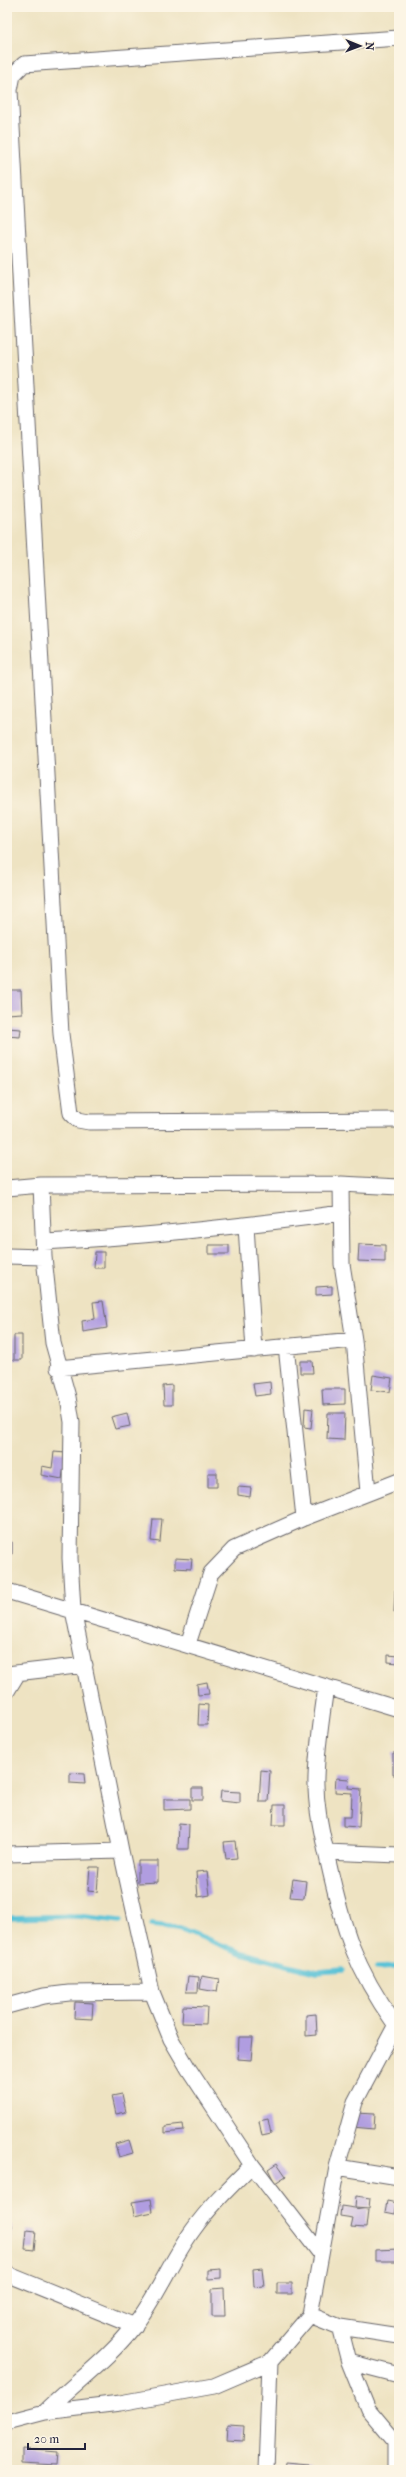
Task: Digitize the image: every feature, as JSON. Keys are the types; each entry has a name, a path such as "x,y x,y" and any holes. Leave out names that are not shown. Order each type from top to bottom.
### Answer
{"street":[{"path":"399,38 24,64 13,75 10,90 61,1026 71,1113 78,1120 89,1122 399,1120"},
{"path":"341,1184 342,1264 354,1340 368,1492"},
{"path":"7,1188 41,1185 341,1184 399,1187"},
{"path":"41,1185 44,1257 52,1343 58,1368 68,1397 72,1422 70,1519 73,1610 121,1851 152,1992 171,2040 252,2165 320,2253"},
{"path":"44,1242 122,1238 246,1226 342,1213"},
{"path":"246,1226 254,1350"},
{"path":"7,1256 44,1257"},
{"path":"58,1368 354,1340"},
{"path":"286,1346 304,1518"},
{"path":"188,1644 211,1573 234,1549 304,1518 399,1481"},
{"path":"7,1591 188,1644 399,1709"},
{"path":"7,1691 13,1674 85,1665"},
{"path":"7,2422 45,2412 120,2403 214,2386 270,2362 310,2315 320,2253 337,2167 355,2102 397,2022 376,1998 358,1965 341,1920 318,1818 316,1777 326,1687"},
{"path":"7,1854 121,1851"},
{"path":"326,1852 399,1855"},
{"path":"7,2006 44,1996 63,1994 152,1992"},
{"path":"45,2412 69,2389 99,2364 135,2326 192,2231 213,2204 252,2165"},
{"path":"337,2167 399,2177"},
{"path":"7,2274 135,2326"},
{"path":"310,2315 340,2327 399,2336"},
{"path":"340,2327 349,2362 368,2409 397,2445 394,2470"},
{"path":"266,2470 270,2362"},
{"path":"349,2362 399,2375"}],"building":[{"path":"7,990 21,990 22,1013 7,1014"},
{"path":"7,1028 21,1029 20,1037 7,1036"},
{"path":"359,1244 385,1245 385,1262 358,1261"},
{"path":"209,1245 229,1245 229,1254 209,1254"},
{"path":"95,1252 104,1252 104,1268 94,1268"},
{"path":"332,1286 332,1294 316,1295 316,1287"},
{"path":"103,1301 107,1328 83,1332 82,1321 95,1319 93,1302"},
{"path":"14,1335 22,1335 22,1360 14,1360"},
{"path":"300,1361 312,1361 313,1373 300,1373"},
{"path":"373,1375 392,1378 390,1392 371,1390"},
{"path":"270,1382 271,1394 255,1396 253,1384"},
{"path":"172,1385 172,1405 164,1405 163,1386"},
{"path":"322,1389 345,1389 345,1404 323,1405"},
{"path":"305,1408 313,1409 311,1428 304,1427"},
{"path":"127,1413 130,1426 115,1429 111,1417"},
{"path":"328,1413 345,1413 344,1440 327,1439"},
{"path":"54,1452 66,1453 62,1479 41,1475 42,1466 52,1468"},
{"path":"208,1473 217,1473 217,1487 208,1487"},
{"path":"238,1487 251,1488 250,1497 238,1495"},
{"path":"153,1519 162,1519 160,1542 151,1541"},
{"path":"7,1542 12,1542 12,1554 7,1554"},
{"path":"175,1558 192,1559 191,1569 175,1568"},
{"path":"395,1590 399,1590 399,1612 394,1612"},
{"path":"388,1655 399,1656 399,1663 388,1662"},
{"path":"207,1682 209,1694 198,1695 197,1684"},
{"path":"199,1704 208,1705 207,1725 198,1725"},
{"path":"393,1753 399,1753 399,1775 393,1775"},
{"path":"261,1770 270,1771 268,1802 259,1802"},
{"path":"70,1773 84,1774 85,1784 70,1783"},
{"path":"336,1778 349,1779 348,1788 361,1789 359,1827 343,1826 343,1817 351,1817 352,1793 335,1792"},
{"path":"192,1788 203,1788 203,1800 192,1800"},
{"path":"221,1791 240,1792 240,1803 220,1801"},
{"path":"164,1799 190,1799 190,1809 164,1810"},
{"path":"274,1805 285,1805 285,1825 273,1825"},
{"path":"179,1823 189,1824 188,1849 178,1849"},
{"path":"235,1841 237,1858 226,1859 224,1842"},
{"path":"138,1861 158,1861 158,1882 138,1883"},
{"path":"90,1867 99,1867 97,1892 88,1891"},
{"path":"207,1871 210,1895 198,1897 196,1872"},
{"path":"293,1879 306,1881 304,1898 290,1897"},
{"path":"188,1976 199,1977 198,1992 186,1992"},
{"path":"202,1976 219,1979 217,1992 200,1989"},
{"path":"75,2002 93,2003 92,2019 74,2018"},
{"path":"183,2006 207,2007 206,2024 182,2023"},
{"path":"316,2014 317,2035 306,2036 306,2015"},
{"path":"239,2037 253,2037 251,2060 238,2059"},
{"path":"122,2094 126,2112 116,2114 112,2096"},
{"path":"354,2113 375,2114 374,2129 353,2127"},
{"path":"268,2119 271,2134 262,2136 259,2121"},
{"path":"183,2124 184,2131 165,2133 165,2126"},
{"path":"129,2140 133,2153 119,2157 115,2144"},
{"path":"277,2163 286,2176 275,2183 268,2169"},
{"path":"356,2196 370,2198 369,2208 355,2207"},
{"path":"151,2199 153,2212 134,2216 132,2202"},
{"path":"387,2201 397,2203 395,2214 385,2212"},
{"path":"341,2206 368,2210 366,2228 351,2227 353,2218 340,2216"},
{"path":"7,2224 12,2225 10,2242 7,2241"},
{"path":"27,2230 36,2231 34,2250 25,2249"},
{"path":"399,2249 399,2261 375,2261 375,2250"},
{"path":"262,2268 264,2286 254,2287 253,2269"},
{"path":"221,2269 221,2278 208,2279 208,2270"},
{"path":"277,2283 292,2283 292,2294 277,2294"},
{"path":"224,2288 225,2316 212,2316 212,2289"},
{"path":"228,2425 244,2426 243,2441 227,2440"},
{"path":"22,2449 58,2452 57,2465 22,2463"},
{"path":"286,2462 309,2464 309,2470 285,2470"}],"waterway":[{"path":"7,1918 78,1916 120,1921"},
{"path":"152,1925 179,1928 239,1952 317,1972 343,1970"},
{"path":"377,1968 399,1967"}]}
